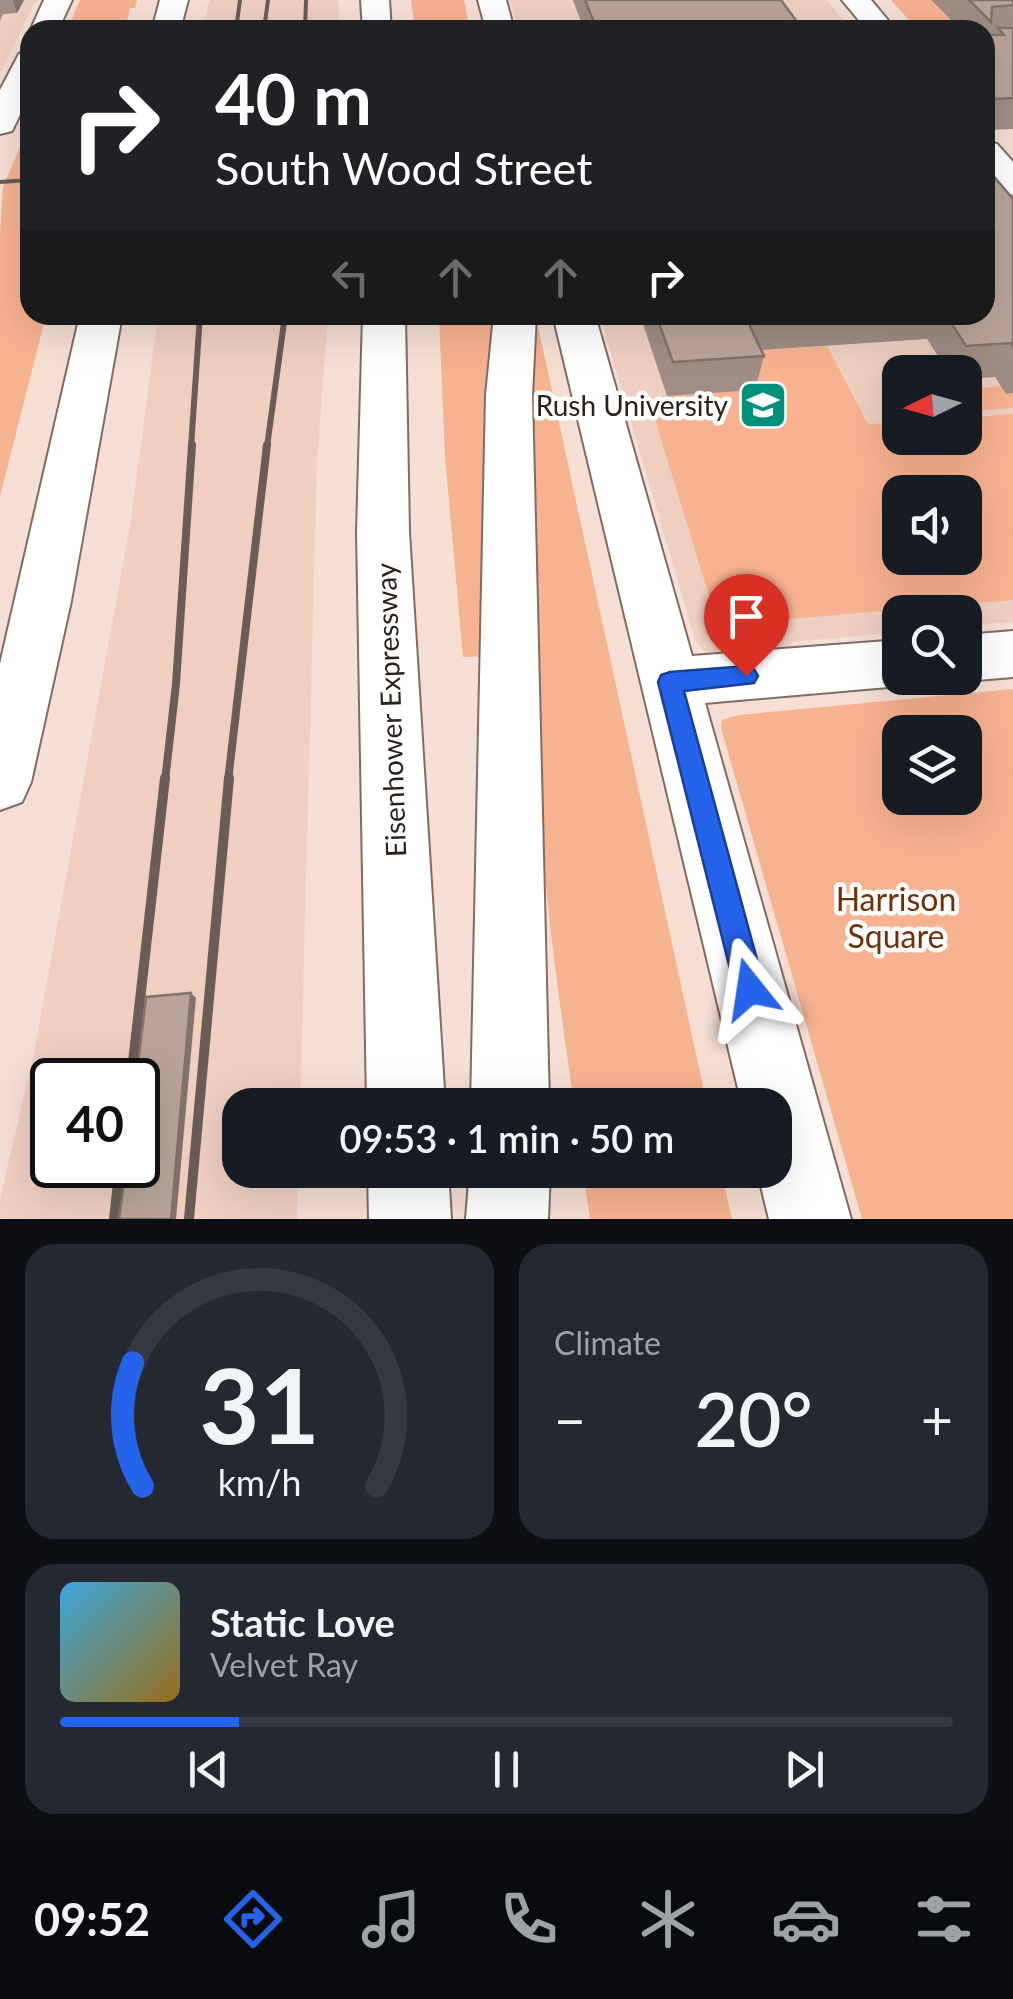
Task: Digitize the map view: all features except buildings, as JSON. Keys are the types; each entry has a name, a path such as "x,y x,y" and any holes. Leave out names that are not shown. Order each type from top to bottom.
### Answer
{"main road":[{"path":"856,0 873,20"},
{"path":"0,124 20,81"},
{"path":"995,163 1013,184"},
{"path":"0,782 44,600 99,325"},
{"name":"Eisenhower Expressway","path":"384,325 382,532 405,1088"},
{"path":"510,1088 509,395 514,325"},
{"path":"577,325 810,1219"},
{"path":"982,657 1013,654"},
{"path":"670,682 882,664"},
{"path":"409,1188 410,1219"},
{"path":"507,1219 509,1188"}],"shaded area":[{"path":"0,0 36,0 26,20 20,20 20,33 0,74"},
{"path":"210,0 338,0 339,20 204,20"},
{"path":"510,0 827,0 843,20 516,20"},
{"name":"Rush University","path":"1013,239 1013,622 982,625 982,595 882,595 882,634 792,642 786,654 716,658 704,652 695,640 603,325 995,325 995,288"},
{"path":"157,325 327,325 317,461 300,1088 222,1088 222,1188 298,1188 297,1219 0,1219 0,1199 30,1070 30,1188 160,1188 160,1058 33,1058 131,520"}],"green space":[{"path":"80,0 137,0 127,20 71,20"},
{"path":"411,0 464,0 468,20 414,20"},
{"path":"891,0 931,0 951,20 909,20"},
{"path":"20,147 20,325 43,325 0,496 0,234 3,187"},
{"path":"439,325 492,325 485,656 463,657 445,456"},
{"path":"531,325 538,325 703,1088 572,1088 540,822 533,665"},
{"path":"827,346 868,424 882,424 882,455 982,455 982,417 1013,414 1013,600 982,603 982,595 882,595 882,611 718,625 648,397 755,390 739,352"},
{"path":"1001,386 1013,393 1013,408 982,411 982,388"},
{"name":"Harrison Square","path":"1013,689 1013,1219 862,1219 721,728 722,720 739,715 982,695 982,692"},
{"path":"586,1188 725,1188 732,1219 590,1219"}],"railway":[{"path":"237,20 240,0"},
{"path":"265,20 268,0"},
{"path":"305,20 306,0"},
{"path":"0,182 20,181"},
{"path":"191,447 199,325"},
{"path":"267,447 284,325"},
{"path":"165,781 176,684 192,445"},
{"path":"228,781 267,445"},
{"path":"133,1058 165,778"},
{"path":"189,1219 229,778"},
{"path":"114,1219 117,1188"}],"place":[{"name":"Rush University","path":"763,405"}],"route":[{"path":"746,676 670,682 750,989"}]}
